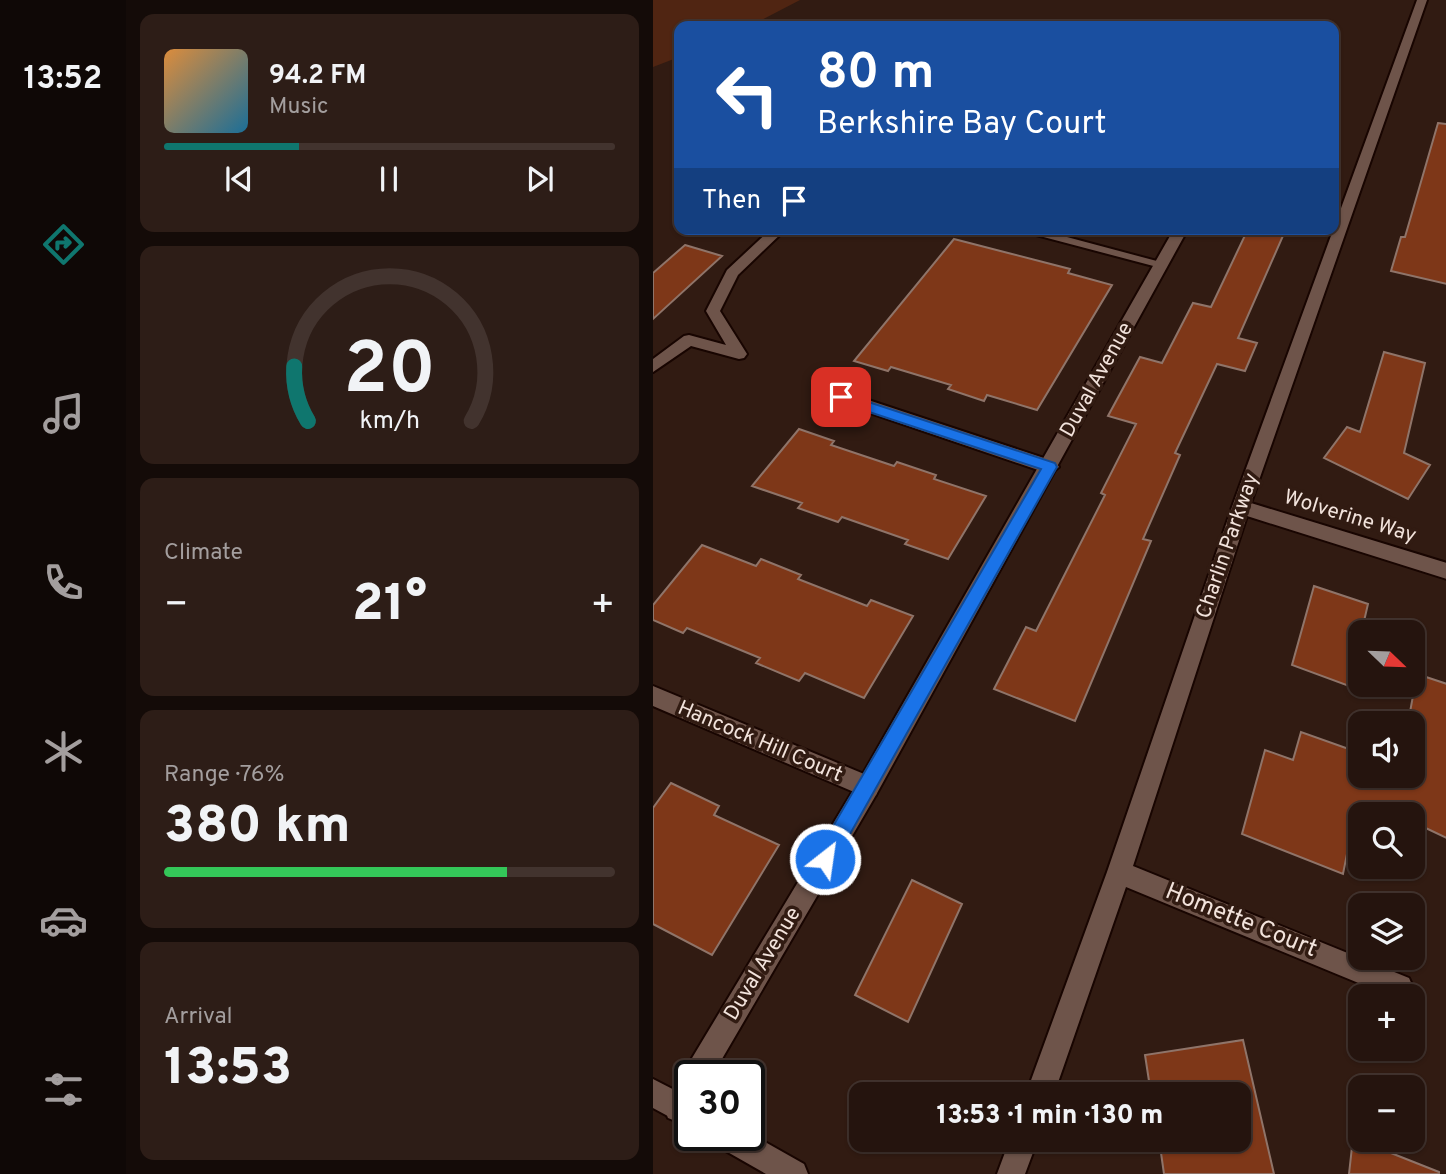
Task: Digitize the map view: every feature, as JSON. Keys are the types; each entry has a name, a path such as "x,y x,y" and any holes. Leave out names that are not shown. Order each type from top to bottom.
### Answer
{"main road":[{"path":"753,1151 794,1174"}],"street":[{"name":"Charlin Parkway","path":"1339,232 1422,0"},
{"path":"653,367 689,340 739,354 713,311 732,273 773,235"},
{"path":"1045,235 1161,264"},
{"name":"Duval Avenue","path":"706,1060 868,787 1050,467 1178,235"},
{"name":"Charlin Parkway","path":"1044,1082 1120,872 1241,507 1338,235"},
{"path":"841,397 1050,467"},
{"name":"Wolverine Way","path":"1241,507 1446,570"},
{"name":"Hancock Hill Court","path":"653,696 868,787"},
{"name":"Homette Court","path":"1120,872 1393,984"},
{"path":"653,1093 674,1100"},
{"path":"1011,1174 1019,1152"}],"shaded area":[{"path":"653,0 800,0 760,21 674,21 674,59 653,67"}],"building":[{"path":"1438,123 1447,124 1447,284 1391,271 1401,237 1405,237"},
{"path":"1245,235 1283,235 1238,338 1257,343 1245,371 1217,364 1175,453 1180,455 1143,539 1151,541 1075,721 994,689 1026,627 1036,631 1105,495 1101,493 1136,424 1108,416 1140,357 1162,363 1193,303 1211,307"},
{"path":"954,239 1070,269 1068,273 1112,285 1037,410 987,395 984,401 948,389 951,385 891,367 888,371 854,361"},
{"path":"685,245 722,256 653,319 653,273"},
{"path":"1384,352 1425,363 1404,453 1430,465 1408,499 1324,458 1347,427 1360,432"},
{"path":"799,429 834,441 831,445 894,466 897,462 936,475 934,479 986,496 948,559 905,544 908,540 842,517 838,522 798,508 802,503 752,486"},
{"path":"702,545 756,566 761,559 801,575 798,579 867,606 871,600 913,616 864,698 805,673 799,681 756,663 760,658 687,628 683,633 653,620 653,605"},
{"path":"1314,586 1368,604 1364,620 1348,620 1348,686 1292,665"},
{"path":"1425,677 1447,684 1447,838 1425,828 1425,802 1348,802 1348,849 1343,874 1242,834 1265,750 1293,760 1301,732 1348,749 1348,788 1425,788 1425,711 1410,711 1413,697 1425,697"},
{"path":"671,783 719,806 714,815 779,845 712,955 653,924 653,808"},
{"path":"912,880 962,904 908,1022 855,995"},
{"path":"1243,1040 1274,1174 1164,1174 1161,1152 1251,1152 1251,1082 1149,1082 1145,1055"},
{"path":"1351,1152 1388,1152 1439,1172 1439,1174 1349,1174"}],"route":[{"path":"825,859 1050,467 841,397"}]}
